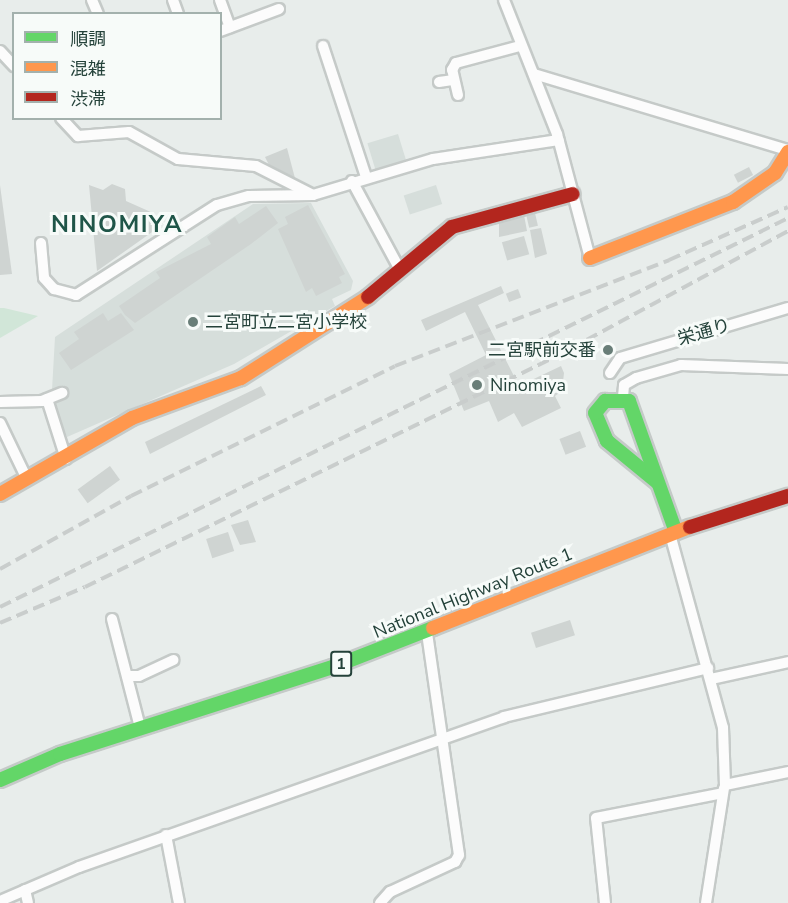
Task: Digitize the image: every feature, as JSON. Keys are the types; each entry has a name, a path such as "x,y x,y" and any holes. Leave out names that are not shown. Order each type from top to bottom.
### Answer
{"main road":[{"path":"590,258 733,202 775,173 788,151"},
{"path":"0,494 66,459 132,418 242,378 346,316 399,268 452,227 573,194"},
{"path":"657,482 607,441 595,413 605,401 623,397 647,444 673,533"},
{"path":"619,450 639,455 647,444"},
{"name":"National Highway Route 1","path":"0,780 140,727 427,633 673,533 788,496"}],"street":[{"path":"220,0 225,29 279,9"},
{"path":"504,0 520,46 534,74 559,140 590,258"},
{"path":"323,46 366,177"},
{"path":"458,95 454,80 456,63 520,46"},
{"path":"0,51 12,64"},
{"path":"534,74 788,151"},
{"path":"439,82 454,80"},
{"path":"63,120 78,136 129,132 178,159 256,166 313,195"},
{"path":"41,243 44,278 54,289 76,295 217,205 249,196 313,195 352,181 433,159 559,140"},
{"path":"352,181 399,268"},
{"name":"栄通り","path":"610,373 620,358 788,308"},
{"path":"623,397 624,385 636,378 681,365 788,369"},
{"path":"0,402 47,399 62,393"},
{"path":"47,399 66,459"},
{"path":"0,423 27,479"},
{"path":"673,533 723,728 724,789 706,903"},
{"path":"112,619 140,727"},
{"path":"380,903 390,892 455,862 459,855 427,633"},
{"path":"127,676 139,676 173,660"},
{"path":"711,679 788,662"},
{"path":"0,901 166,835 442,737 542,706 708,668"},
{"path":"605,903 596,818 788,772"},
{"path":"166,835 179,903"},
{"path":"25,890 28,903"}],"shaded area":[{"path":"398,134 406,160 375,169 367,143"},
{"path":"436,185 442,204 410,215 404,196"},
{"name":"二宮町立二宮小学校","path":"311,203 353,281 351,290 332,299 335,306 234,364 67,437 54,404 64,399 60,388 52,390 55,337 253,204"}],"green space":[{"path":"0,308 4,308 38,316 0,338"}],"building":[{"path":"287,148 296,182 270,167 265,157"},
{"path":"749,167 753,175 738,183 734,175"},
{"path":"112,184 125,189 126,201 153,213 155,230 97,271 89,185 103,190"},
{"path":"0,185 12,274 0,275"},
{"path":"308,205 345,274 339,277 342,283 316,296 312,288 306,292 278,229 288,224 285,217"},
{"path":"266,206 278,223 251,244 135,323 125,315 119,306 160,278 156,272 211,244 207,237 235,217 239,224"},
{"path":"535,213 538,226 529,228 526,215"},
{"path":"524,215 527,231 499,237 499,222"},
{"path":"541,228 547,254 535,258 530,230"},
{"path":"524,236 529,254 507,261 502,242"},
{"path":"501,286 504,293 478,305 519,386 561,366 564,373 562,391 555,396 561,408 522,427 514,413 498,422 489,401 464,411 449,374 486,355 465,312 426,331 421,320"},
{"path":"518,289 521,297 509,302 506,294"},
{"path":"103,313 108,321 121,313 134,330 71,370 59,353 79,339 74,332"},
{"name":"二宮駅前交番","path":"612,345 614,352 604,354 602,348"},
{"path":"261,386 266,395 150,454 145,442"},
{"path":"580,431 586,447 566,455 559,439"},
{"path":"110,466 120,480 88,503 78,490"},
{"path":"248,520 256,542 240,545 231,525"},
{"path":"228,532 234,551 212,558 206,539"},
{"path":"570,620 575,635 536,648 531,633"}],"railway":[{"path":"0,569 131,496 395,366 669,260 788,207"},
{"path":"0,607 788,218"},
{"path":"0,623 85,587 555,357 788,231"}],"traffic: fast":[{"path":"657,482 607,441 595,413 605,401 629,401 676,532"},
{"path":"0,780 60,754 333,667 433,628"}],"traffic: slow":[{"path":"590,258 733,202 775,173 788,152"},
{"path":"0,494 132,418 241,378 368,297"},
{"path":"433,628 690,527"}],"traffic: jam":[{"path":"368,297 452,227 573,194"},
{"path":"690,527 788,496"}],"place":[{"name":"二宮町立二宮小学校","path":"193,322"},
{"name":"二宮駅前交番","path":"608,350"},
{"name":"Ninomiya","path":"477,385"}],"district":[{"name":"NINOMIYA","path":"117,225"}]}
